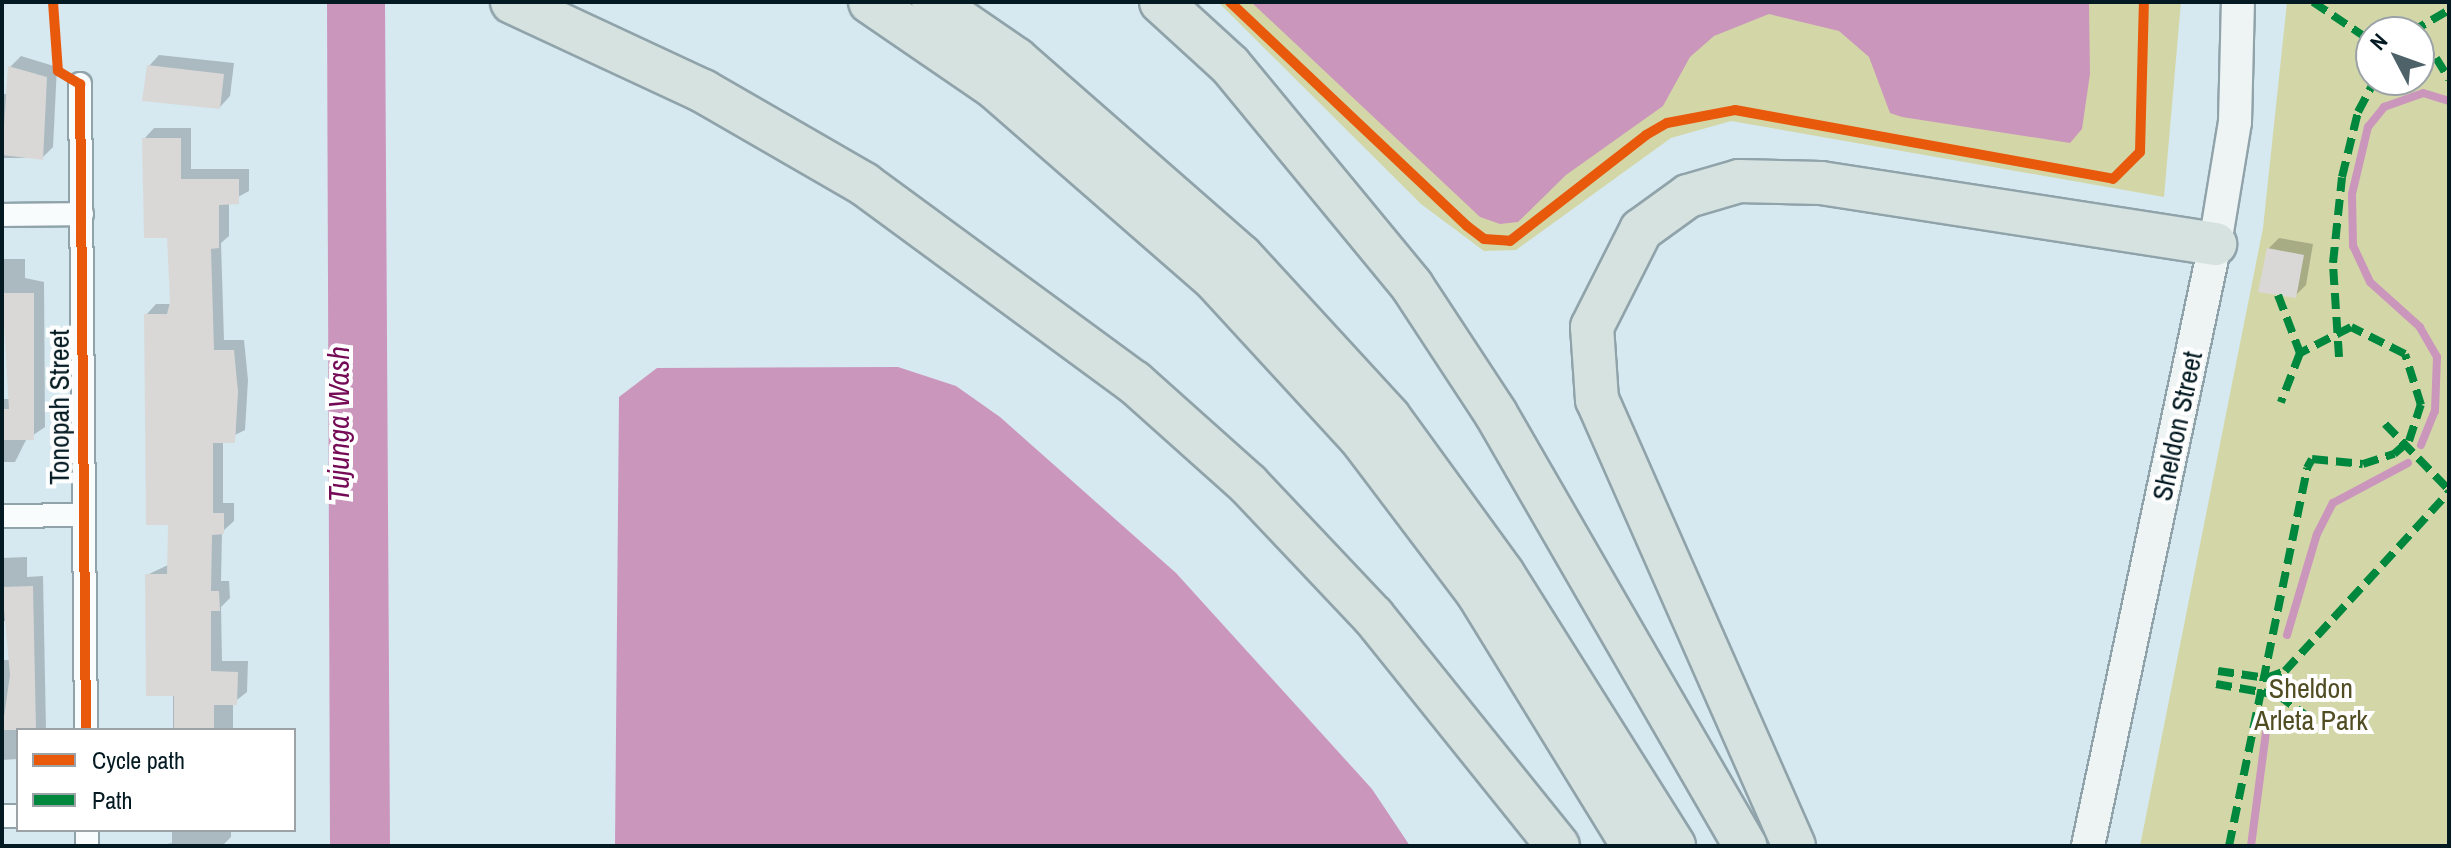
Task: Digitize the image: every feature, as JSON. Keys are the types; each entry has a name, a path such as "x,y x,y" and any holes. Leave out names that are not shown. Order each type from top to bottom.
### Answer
{"highway":[{"path":"512,2 703,91 864,184 1134,382 1248,484 1373,616 1558,846"},
{"path":"870,2 994,87 1216,281 1362,440 1477,592 1633,846"},
{"path":"933,2 1016,59 1241,256 1389,417 1503,574 1674,846"},
{"path":"1161,2 1230,65 1333,182 1496,414 1745,846"},
{"path":"1794,846 1597,400 1592,327 1641,230 1688,196 1739,181 1807,182 2215,244"}],"main road":[{"name":"Sheldon Street","path":"2088,846 2215,244 2235,122 2238,2"}],"street":[{"name":"Tonopah Street","path":"80,84 86,728"},
{"path":"2,215 82,214"},
{"path":"2,516 83,515"}],"green space":[{"path":"1218,2 2181,2 2164,197 1731,121 1671,138 1516,250 1484,251 1421,204"},
{"name":"Sheldon Arleta Park","path":"2287,2 2449,2 2449,846 2140,846 2263,228"}],"water":[{"name":"Tujunga Wash","path":"327,2 385,2 390,846 330,846"},
{"path":"1251,2 2089,2 2090,74 2082,129 2070,143 1902,117 1890,113 1869,57 1839,31 1769,14 1714,36 1690,57 1663,106 1566,175 1518,222 1500,224 1480,217"},
{"path":"898,367 956,386 1000,417 1176,573 1372,789 1410,846 615,846 619,397 657,368"}],"building":[{"path":"147,65 224,74 220,109 142,101"},
{"path":"8,66 47,77 43,160 2,155"},
{"path":"142,138 181,138 181,179 239,179 239,204 219,205 219,248 211,249 214,350 234,350 238,392 235,443 213,443 213,513 224,513 224,534 212,535 211,591 219,591 220,611 211,611 211,671 238,672 237,705 214,705 214,728 174,728 174,696 146,696 145,574 167,574 168,525 146,525 144,314 167,314 170,302 167,238 144,238"},
{"path":"2267,248 2304,255 2296,298 2258,292"},
{"path":"2,293 34,293 34,440 2,440 2,409 9,409"},
{"path":"33,586 36,728 2,730 10,675 2,587"}],"waterway":[{"path":"2421,445 2435,411 2437,357 2420,327 2370,282 2353,246 2352,194 2368,127 2384,107 2423,93 2449,101"},
{"path":"2287,635 2317,534 2333,503 2408,463"},
{"path":"2251,846 2268,717"}],"marked path":[{"path":"2313,2 2355,30"},
{"path":"2435,18 2449,10"},
{"path":"2435,58 2449,79"},
{"path":"2339,357 2333,263 2342,177 2358,112 2366,96"},
{"path":"2278,295 2300,353"},
{"path":"2229,846 2307,468 2312,459 2363,464 2394,454 2409,441 2421,405 2405,354 2351,327 2300,353 2281,402"},
{"path":"2385,424 2449,490"},
{"path":"2218,671 2266,678 2285,671 2449,492"},
{"path":"2216,684 2278,695 2307,716"}],"cycle path":[{"path":"53,2 58,71 80,84 86,728"},
{"path":"1230,2 1467,226 1484,239 1510,241 1646,135 1667,123 1735,110 2113,179 2140,152 2144,2"}]}
